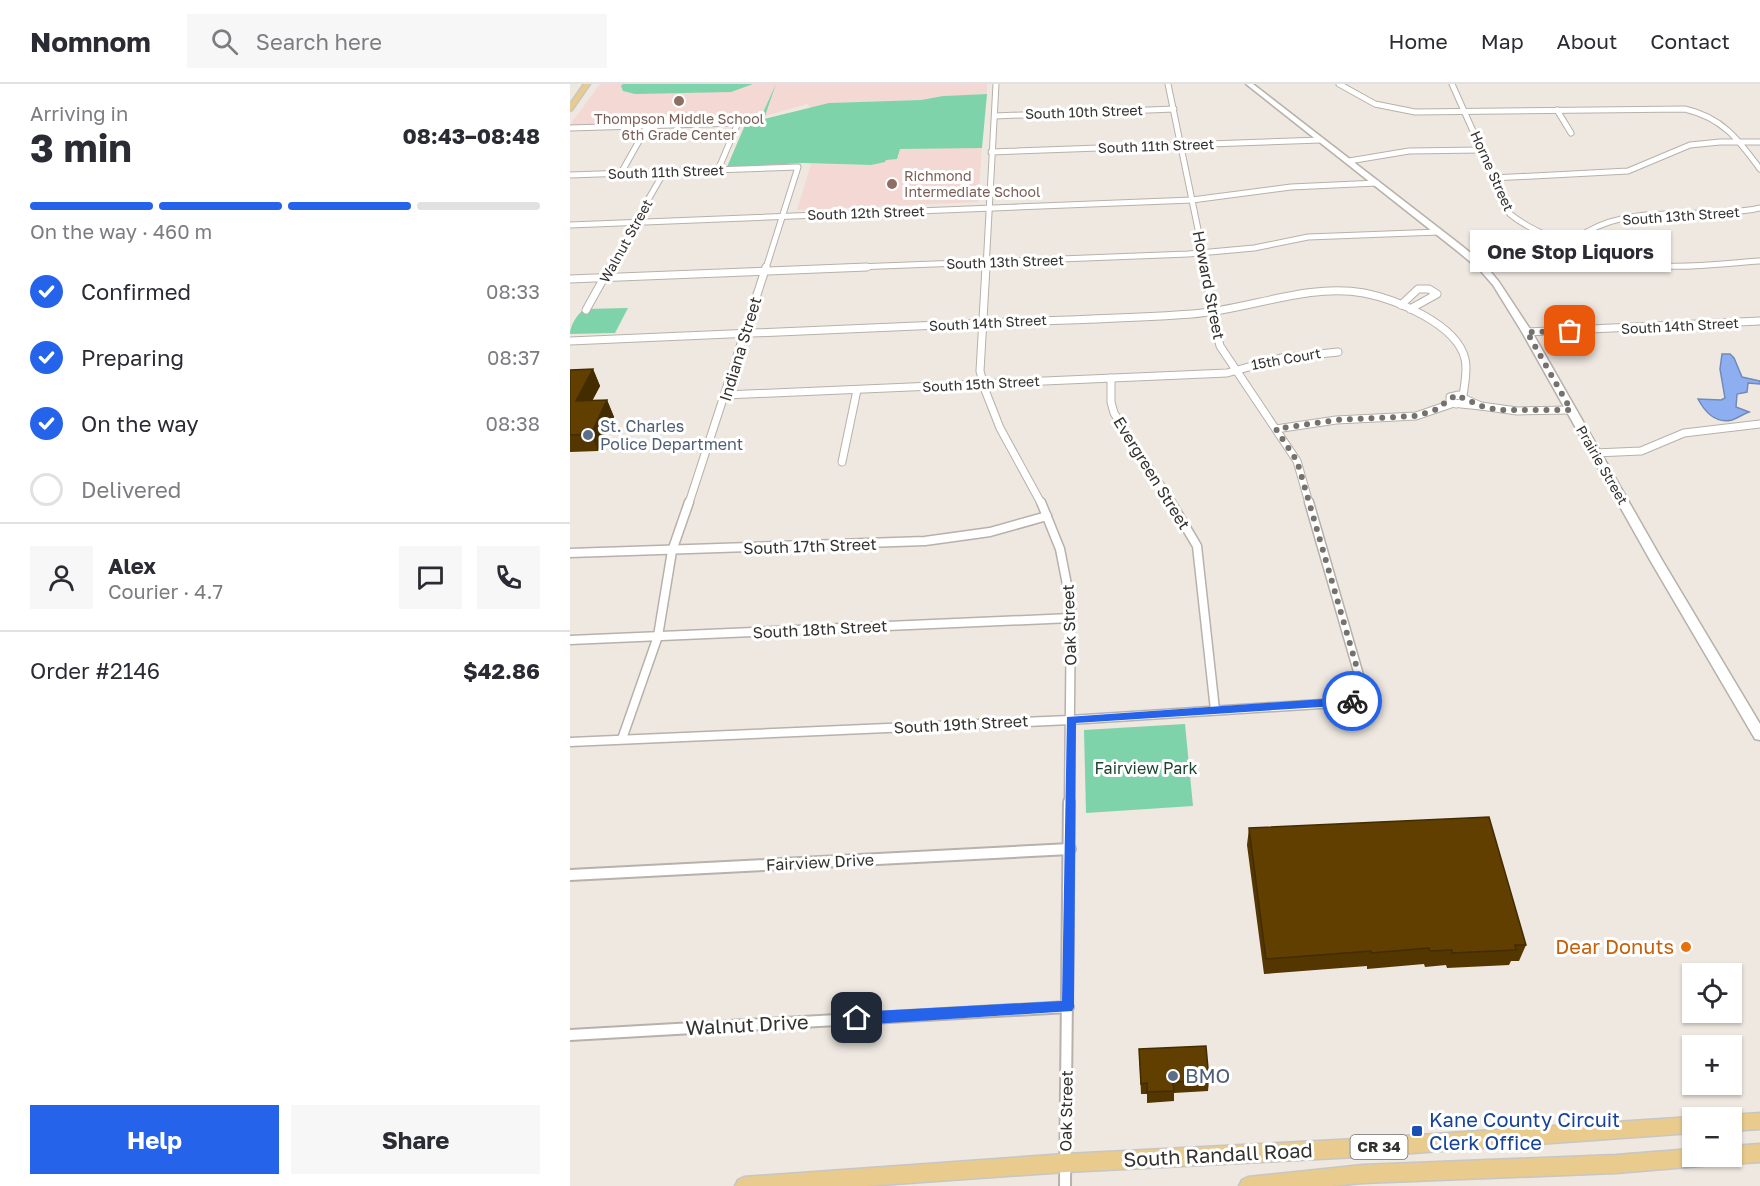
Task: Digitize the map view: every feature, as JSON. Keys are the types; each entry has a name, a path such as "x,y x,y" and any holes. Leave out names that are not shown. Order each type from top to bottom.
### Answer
{"main road":[{"path":"570,109 587,84"},
{"path":"1742,1122 1760,1121"},
{"name":"South Randall Road","path":"744,1186 1066,1163 1357,1148 1682,1126"},
{"path":"1742,1154 1760,1153"},
{"name":"South Randall Road","path":"1248,1186 1363,1174 1616,1164 1682,1158"}],"street":[{"name":"Oak Street","path":"996,84 981,324 982,384 997,421 1047,516 1065,568 1071,618 1065,1186"},
{"name":"Howard Street","path":"1168,84 1204,252 1212,312 1220,346 1297,461 1361,682 1361,696 1351,702"},
{"name":"Prairie Street","path":"1249,84 1488,273 1527,332 1760,735"},
{"path":"1340,85 1348,84"},
{"name":"Horne Street","path":"1452,84 1514,220 1539,234 1656,265 1757,261 1760,270"},
{"path":"1340,85 1370,103 1390,109 1465,112 1680,108 1704,112 1714,117 1739,142 1760,169"},
{"name":"South 10th Street","path":"995,116 1174,109"},
{"path":"1557,110 1571,133"},
{"path":"570,129 738,123 718,170"},
{"path":"621,173 648,125"},
{"name":"South 11th Street","path":"991,152 1322,140"},
{"path":"1493,178 1628,171 1648,165 1683,147 1760,142"},
{"path":"1349,161 1409,151 1481,150"},
{"name":"South 11th Street","path":"570,175 797,167"},
{"name":"Indiana Street","path":"622,740 658,636 672,551 726,395 797,167"},
{"name":"Walnut Street","path":"586,310 664,172"},
{"name":"South 12th Street","path":"570,225 1192,200 1227,198 1291,187 1377,183"},
{"name":"South 13th Street","path":"1574,245 1586,232 1617,220 1646,216 1743,212 1760,208"},
{"name":"South 13th Street","path":"570,279 1204,252 1254,249 1308,237 1439,232"},
{"path":"1401,305 1418,289 1429,289 1437,294 1410,309"},
{"name":"South 14th Street","path":"570,341 1212,312 1299,294 1326,291 1371,295 1410,309 1442,327 1458,343 1466,359 1464,386 1457,400"},
{"name":"South 14th Street","path":"1527,332 1760,321"},
{"name":"15th Court","path":"1236,370 1316,351 1338,352"},
{"name":"South 15th Street","path":"726,395 1227,374 1236,370"},
{"name":"Evergreen Street","path":"1111,378 1111,402 1114,413 1197,546 1215,710"},
{"path":"842,462 857,390"},
{"path":"1276,429 1336,420 1405,417 1435,410 1457,400 1517,411 1571,410"},
{"path":"1595,453 1641,451 1684,433 1760,424"},
{"name":"South 17th Street","path":"570,553 925,541 990,532 1047,516"},
{"name":"South 18th Street","path":"570,640 1071,618"},
{"name":"South 19th Street","path":"570,742 1070,720 1351,702"},
{"name":"Fairview Drive","path":"570,875 1070,849"},
{"name":"Walnut Drive","path":"570,1035 1068,1007"}],"shaded area":[{"name":"Thompson Middle School 6th Grade Center","path":"600,84 987,84 987,94 943,96 921,100 829,103 811,108 807,104 765,116 776,86 761,117 570,125"},
{"name":"Richmond Intermediate School","path":"982,148 978,202 797,210 811,164 871,165 886,160 899,149"}],"green space":[{"path":"623,84 753,84 731,92 635,94 623,91 621,86"},
{"path":"776,84 764,119 829,103 921,100 943,96 987,94 982,148 900,149 897,159 871,165 803,163 727,167 745,125 743,120 570,125 761,117"},
{"path":"628,308 615,333 570,334 574,320 584,309"},
{"name":"Fairview Park","path":"1185,724 1193,806 1086,813 1084,730"}],"water":[{"path":"1722,354 1730,354 1734,358 1742,377 1760,381 1760,384 1748,383 1747,392 1737,394 1736,407 1749,412 1726,421 1712,416 1698,399 1721,400 1725,398 1720,369"}],"building":[{"path":"593,369 576,401 607,400 591,434 570,435 570,370"},
{"path":"1489,817 1526,945 1515,945 1516,950 1452,953 1452,950 1430,951 1429,948 1266,959 1249,828"},
{"name":"BMO","path":"1206,1046 1209,1080 1173,1082 1174,1091 1147,1092 1147,1083 1141,1084 1139,1049"}],"way so far":[{"path":"1352,701 1361,696 1361,682 1297,461 1276,429 1336,420 1416,416 1435,410 1450,397 1456,395 1481,406 1498,410 1571,410 1527,332 1570,331"}],"place":[{"name":"Thompson Middle School 6th Grade Center","path":"679,101"},
{"name":"Richmond Intermediate School","path":"892,184"},
{"name":"One Stop Liquors","path":"1570,331"},
{"name":"St. Charles Police Department","path":"588,435"},
{"name":"Dear Donuts","path":"1686,947"},
{"name":"BMO","path":"1173,1076"},
{"name":"Kane County Circuit Clerk Office","path":"1417,1131"}],"route":[{"path":"857,1018 1068,1007 1070,720 1352,701"}]}
